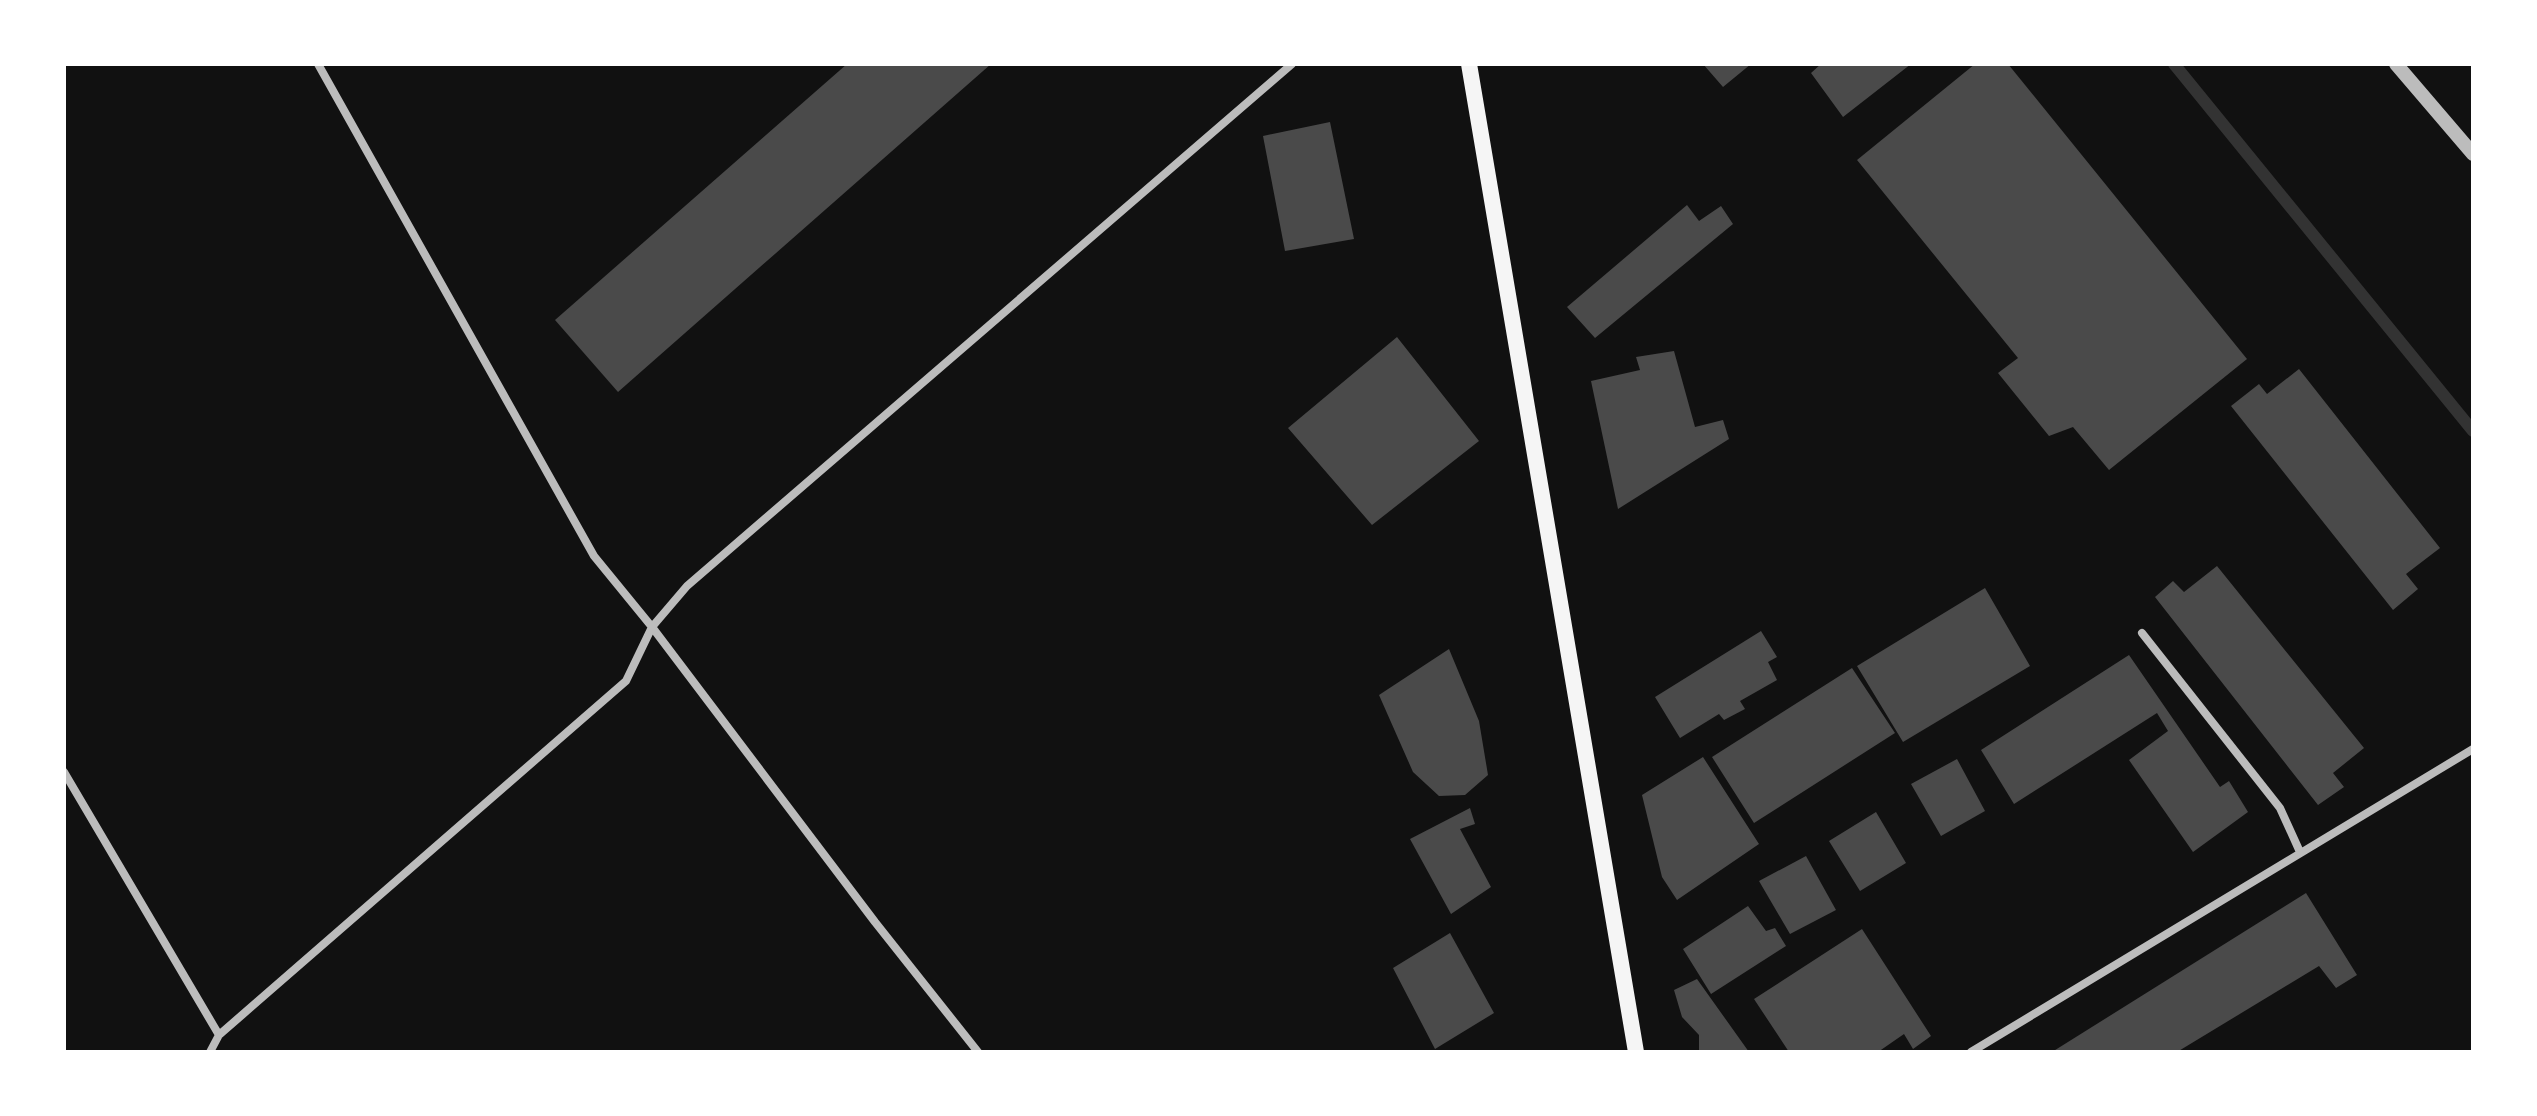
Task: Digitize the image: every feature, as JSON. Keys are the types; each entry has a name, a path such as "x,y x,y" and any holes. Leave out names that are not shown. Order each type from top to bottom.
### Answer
{"main road":[{"path":"1469,64 1636,1052"}],"street":[{"path":"318,64 594,556 978,1052"},
{"path":"210,1052 219,1035 626,681 652,627 687,586 1292,64"},
{"path":"2396,64 2473,154"},
{"path":"2142,633 2280,808 2300,852"},
{"path":"1971,1052 2473,749"},
{"path":"64,772 219,1035"}],"building":[{"path":"847,64 991,64 618,392 555,320"},
{"path":"1703,64 1751,64 1723,87"},
{"path":"1821,64 1911,64 1843,117 1811,73"},
{"path":"1975,64 2008,64 2247,359 2109,470 2073,427 2049,436 1998,373 2018,358 1857,160"},
{"path":"1330,122 1354,239 1285,251 1263,136"},
{"path":"1687,205 1699,221 1721,206 1733,224 1595,338 1567,307"},
{"path":"1397,337 1479,441 1372,525 1288,428"},
{"path":"1674,351 1695,427 1723,420 1729,439 1618,509 1591,381 1640,370 1636,357"},
{"path":"2299,369 2440,548 2406,574 2418,589 2393,610 2231,406 2259,384 2267,394"},
{"path":"2217,566 2364,748 2333,773 2344,787 2318,805 2155,597 2173,581 2184,592"},
{"path":"1985,588 2030,666 1903,742 1857,666"},
{"path":"1761,631 1777,657 1768,662 1777,680 1740,701 1745,709 1724,720 1719,714 1680,738 1655,697"},
{"path":"1449,649 1479,721 1488,775 1465,795 1439,796 1413,772 1379,695"},
{"path":"2129,655 2220,787 2229,781 2248,812 2193,852 2129,760 2168,731 2157,713 2014,804 1981,750"},
{"path":"1852,668 1895,733 1754,823 1712,757"},
{"path":"1703,757 1759,844 1677,900 1662,877 1642,795"},
{"path":"1957,759 1985,811 1941,836 1911,784"},
{"path":"1470,808 1475,824 1460,829 1491,887 1451,914 1410,839"},
{"path":"1876,812 1906,863 1860,891 1829,841"},
{"path":"1806,856 1836,910 1790,934 1759,881"},
{"path":"2306,893 2357,975 2336,988 2319,966 2177,1052 2052,1052"},
{"path":"1748,906 1766,931 1775,928 1786,946 1711,994 1683,949"},
{"path":"1862,929 1931,1036 1913,1049 1904,1034 1878,1052 1789,1052 1754,999"},
{"path":"1450,933 1494,1013 1435,1049 1393,968"},
{"path":"1697,979 1749,1052 1699,1052 1699,1035 1682,1017 1674,990"}],"waterway":[{"path":"2174,64 2473,431"}]}
